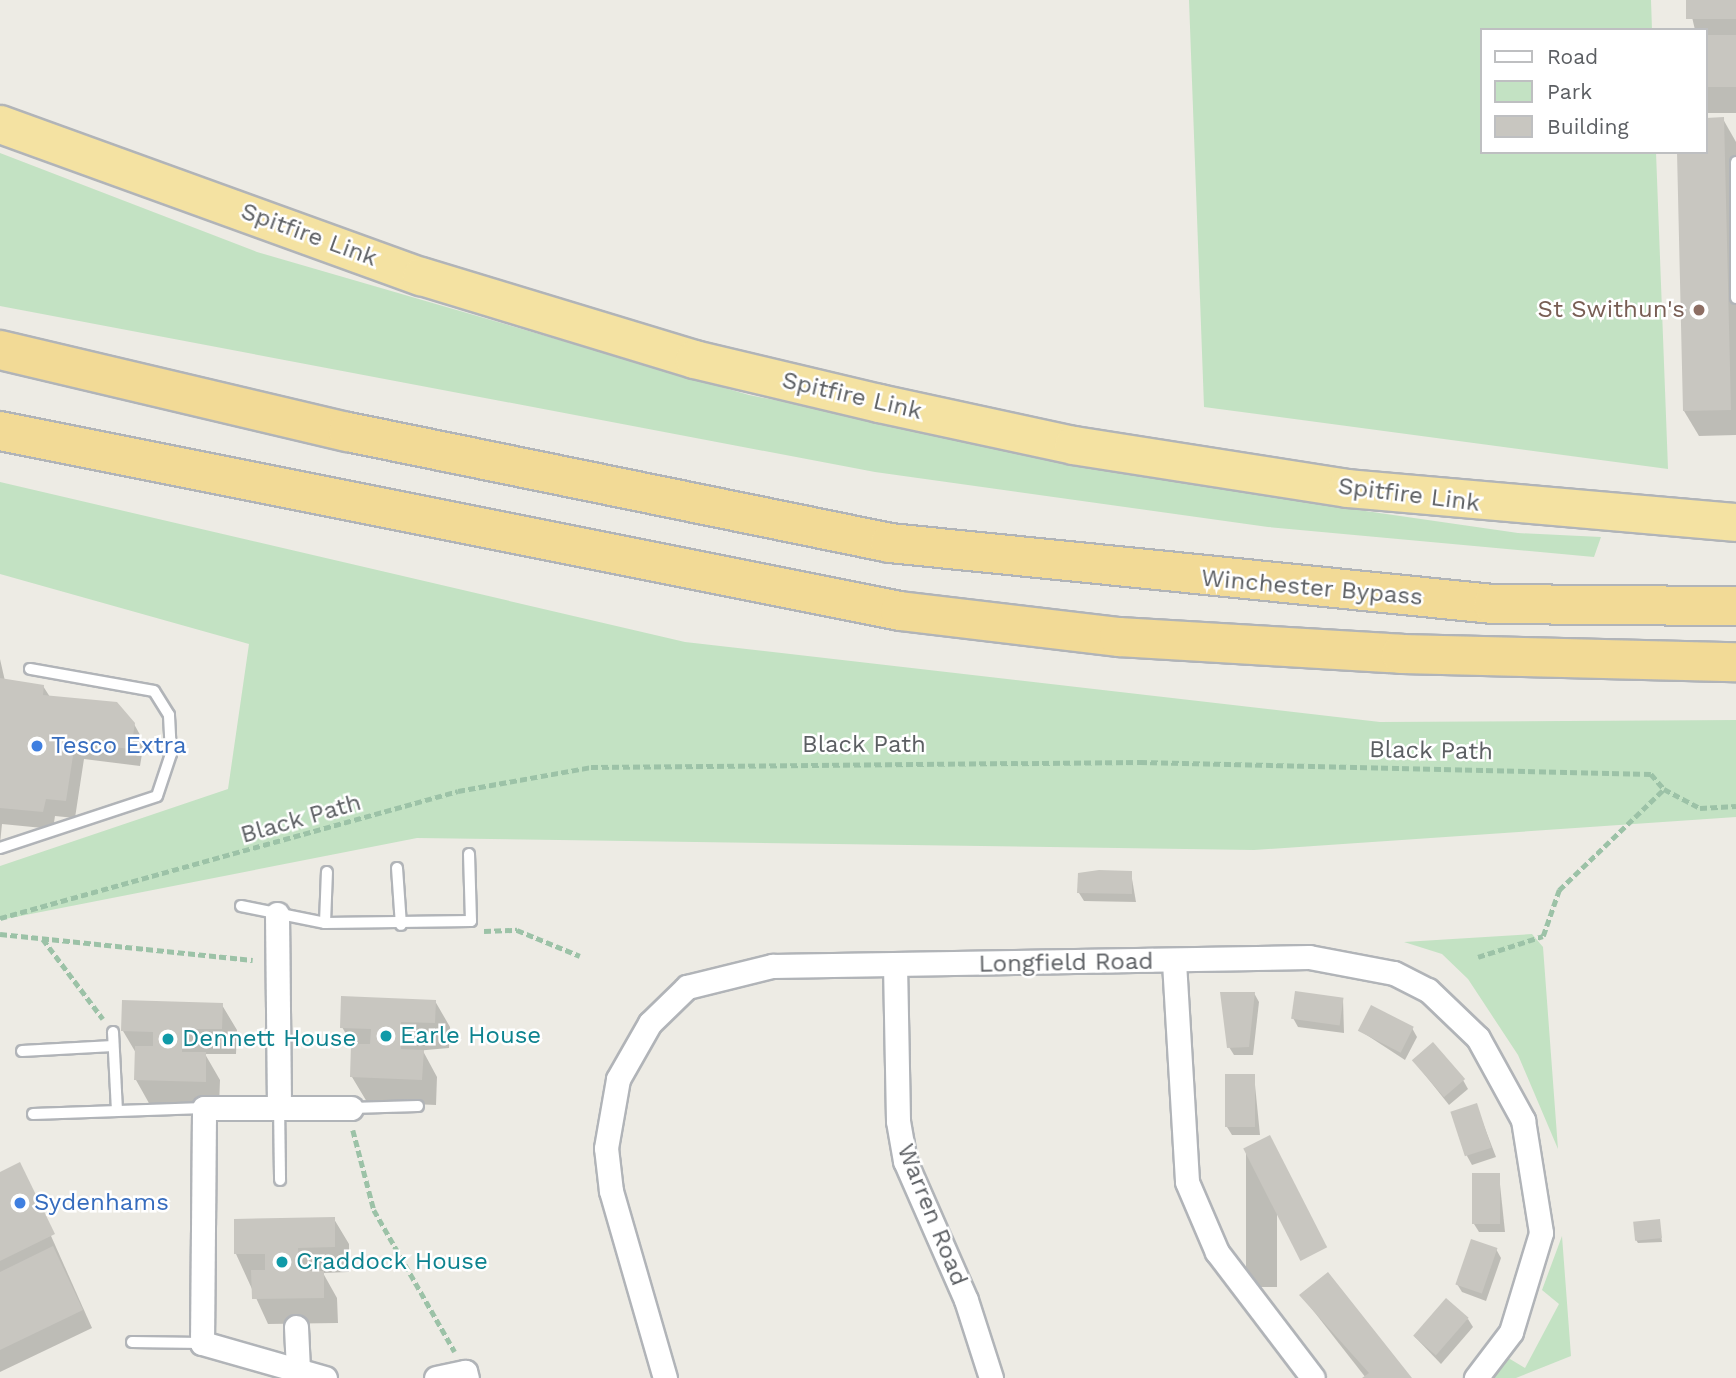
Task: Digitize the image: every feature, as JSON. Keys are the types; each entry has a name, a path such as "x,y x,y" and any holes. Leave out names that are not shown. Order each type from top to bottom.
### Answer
{"highway":[{"name":"Spitfire Link","path":"0,124 421,276 694,359 892,406 1073,445 1347,488 1736,522"},
{"path":"0,350 123,381"},
{"path":"0,370 123,381"},
{"name":"Winchester Bypass","path":"123,381 890,543 1493,604 1736,606"},
{"path":"0,431 149,457 900,611 1119,637 1401,654 1736,662"},
{"path":"0,445 149,457"}],"street":[{"path":"276,914 266,961 279,1104"},
{"name":"Longfield Road","path":"665,1378 611,1191 606,1149 618,1079 637,1041 687,987 723,974 772,966 1174,962 1309,957 1394,973 1428,990 1478,1038 1523,1120 1541,1233 1511,1332 1476,1378"},
{"path":"1174,962 1187,1182 1217,1252 1313,1378"},
{"name":"Warren Road","path":"895,964 898,1121 905,1161 966,1300 990,1378"},
{"path":"310,1375 202,1343 204,1108 279,1104 351,1108"},
{"path":"296,1327 310,1375"},
{"path":"436,1378 466,1375"}],"lane":[{"path":"1736,162 1736,298"},
{"path":"0,848 157,796 171,754 169,715 154,691 30,669"},
{"path":"241,906 324,923 401,925 471,920 469,854"},
{"path":"397,868 401,925"},
{"path":"324,923 327,872"},
{"path":"113,1032 117,1111"},
{"path":"22,1051 113,1046"},
{"path":"279,1104 280,1180"},
{"path":"351,1108 418,1106"},
{"path":"33,1114 204,1108"},
{"path":"132,1342 202,1343"}],"path":[{"name":"Black Path","path":"0,918 458,791 591,767 1140,762 1651,774 1664,789 1700,808 1736,806"},
{"path":"1478,957 1543,936 1559,890 1664,789"},
{"path":"471,920 483,931 517,930 580,956"},
{"path":"0,934 266,961"},
{"path":"43,939 113,1032"},
{"path":"351,1108 356,1156 374,1210 466,1375"}],"green space":[{"path":"1189,0 1651,0 1652,28 1480,28 1480,154 1656,154 1668,469 1204,407"},
{"path":"0,153 257,252 749,395 1310,503 1518,533 1601,537 1594,557 1268,527 875,472 0,306"},
{"path":"0,482 685,642 1380,722 1736,720 1736,817 1254,850 417,838 0,920 0,866 228,789 249,644 0,574"},
{"path":"1532,934 1543,947 1558,1149 1518,1055 1468,979 1442,954 1404,942"},
{"path":"1562,1236 1571,1356 1516,1378 1490,1378 1505,1356 1525,1368 1559,1304 1542,1290"}],"building":[{"path":"1686,0 1736,0 1736,19 1686,19"},
{"path":"1708,35 1736,35 1736,87 1708,87"},
{"path":"1724,117 1731,410 1683,411 1677,154 1708,154 1708,118"},
{"name":"Tesco Extra","path":"0,678 44,685 43,695 117,702 135,723 131,749 75,743 66,801 46,799 43,812 0,808"},
{"path":"1099,870 1132,871 1132,894 1077,893 1078,873"},
{"path":"1295,991 1344,998 1340,1026 1291,1019"},
{"path":"1220,992 1255,992 1249,1047 1227,1048"},
{"name":"Earle House","path":"341,996 436,1000 435,1023 401,1022 401,1049 424,1050 422,1080 350,1077 351,1044 370,1044 371,1029 340,1028"},
{"name":"Dennett House","path":"122,1000 223,1003 222,1029 183,1029 182,1052 206,1052 206,1082 134,1080 135,1046 153,1046 153,1032 121,1031"},
{"path":"1371,1005 1414,1027 1401,1053 1358,1031"},
{"path":"1433,1042 1465,1079 1444,1097 1412,1060"},
{"path":"1225,1074 1255,1074 1255,1127 1225,1127"},
{"path":"1477,1103 1492,1148 1465,1156 1450,1112"},
{"path":"1270,1135 1327,1247 1300,1261 1243,1149"},
{"name":"Sydenhams","path":"20,1162 55,1234 0,1261 0,1172"},
{"path":"1472,1173 1500,1173 1500,1224 1472,1224"},
{"name":"Craddock House","path":"335,1217 335,1247 298,1248 299,1271 324,1271 324,1298 252,1299 251,1270 265,1270 265,1254 234,1254 234,1219"},
{"path":"1660,1219 1662,1238 1635,1241 1633,1222"},
{"path":"1471,1239 1497,1248 1482,1294 1455,1284"},
{"path":"53,1246 83,1310 0,1350 0,1272"},
{"path":"1328,1272 1412,1378 1362,1378 1369,1373 1299,1295"},
{"path":"1446,1298 1469,1318 1436,1355 1413,1336"}],"place":[{"name":"St Swithun's","path":"1699,310"},
{"name":"Tesco Extra","path":"37,746"},
{"name":"Earle House","path":"386,1036"},
{"name":"Dennett House","path":"168,1039"},
{"name":"Sydenhams","path":"20,1203"},
{"name":"Craddock House","path":"282,1262"}]}
